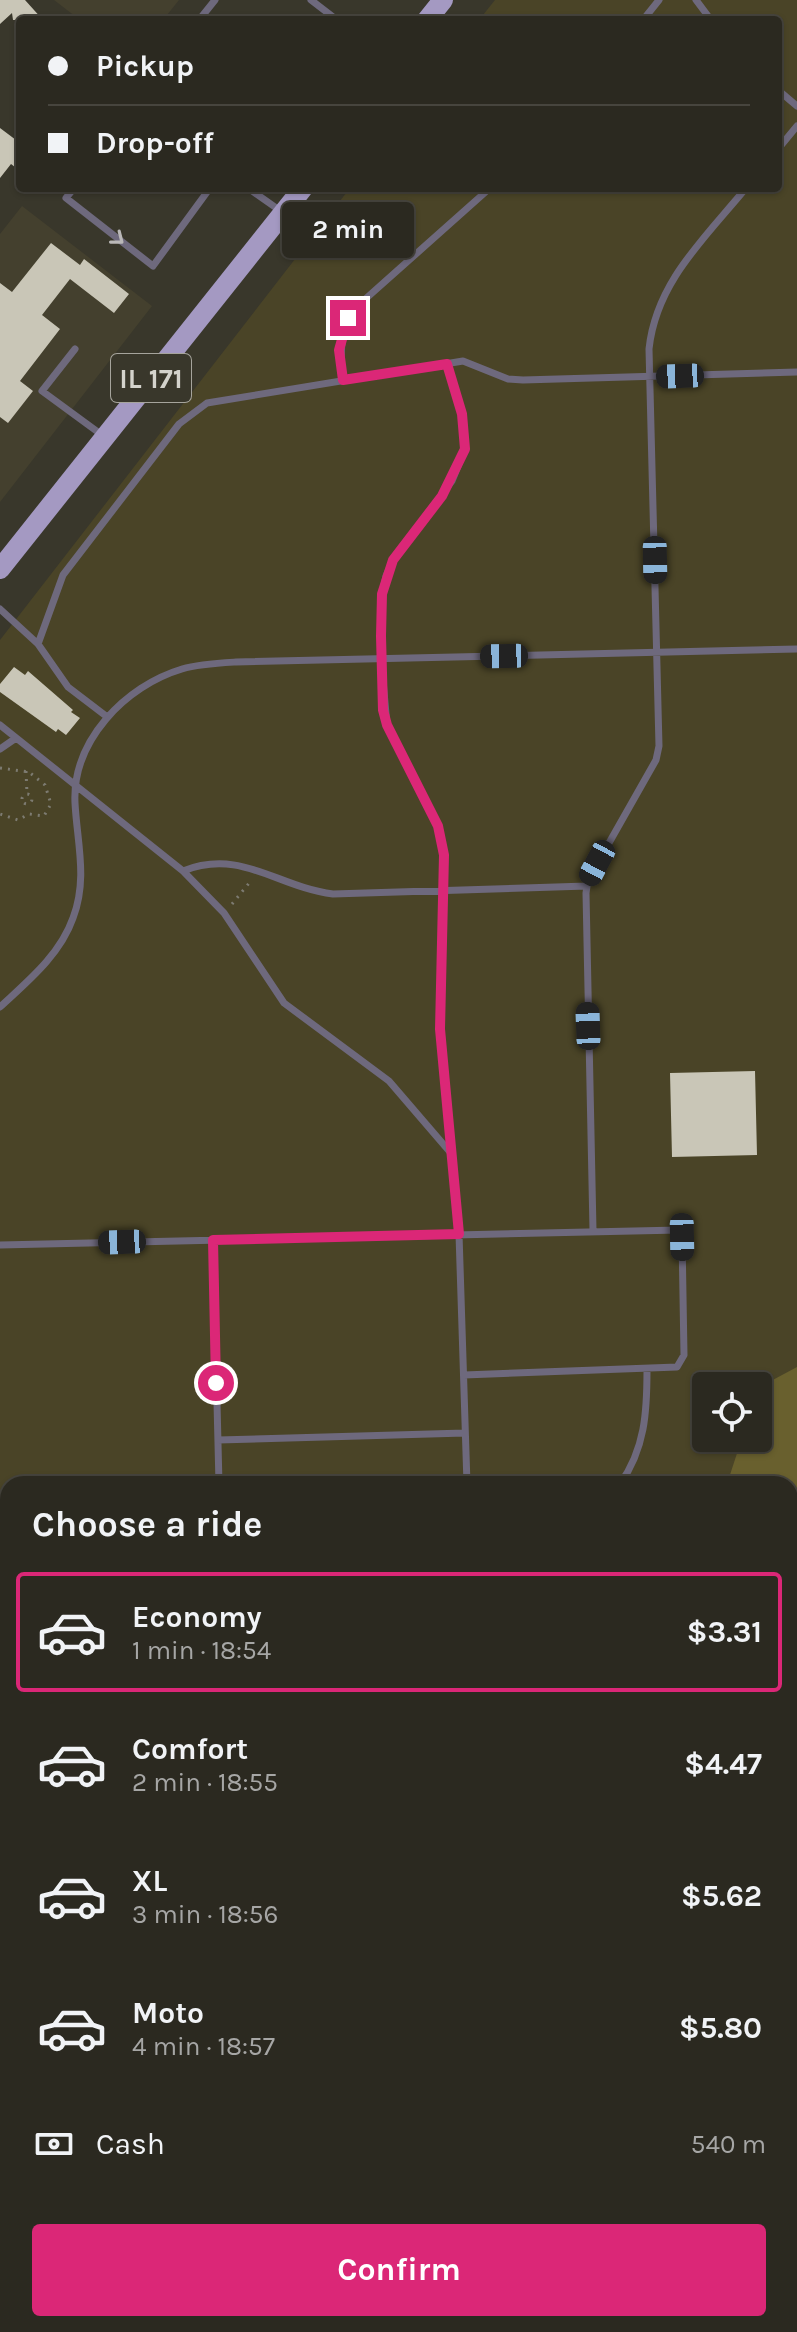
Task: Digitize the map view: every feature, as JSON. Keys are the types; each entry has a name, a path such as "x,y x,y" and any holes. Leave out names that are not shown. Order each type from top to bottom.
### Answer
{"main road":[{"path":"430,16 443,0"},
{"name":"IL 171","path":"0,569 300,192"}],"lane":[{"path":"202,16 215,0"},
{"path":"311,0 332,16"},
{"path":"646,16 659,0"},
{"path":"782,144 797,126"},
{"path":"71,192 66,198 153,266 207,192"},
{"path":"254,192 284,214"},
{"path":"343,380 339,350 348,318 486,192"},
{"path":"593,1230 587,886 656,760 660,728 650,376 652,327 666,289 743,192"},
{"path":"75,349 42,391 104,436"},
{"path":"38,644 63,575 179,424 193,411 228,398 471,362 508,379 797,372"},
{"path":"447,364 462,414 465,449 452,481 400,550 386,576 381,604 381,658 383,710 393,740 438,826 444,855 440,1018 459,1234 467,1476"},
{"path":"0,609 38,644 68,687 106,716"},
{"path":"0,1007 59,946 73,918 82,861 75,785 92,740 106,716 156,680 182,669 236,662 797,649"},
{"path":"0,725 183,871 224,913 284,1003 389,1081 451,1154"},
{"path":"0,749 16,738"},
{"path":"183,871 201,864 226,862 260,870 298,887 333,894 587,886"},
{"path":"0,1245 673,1229 682,1237 682,1363 669,1370 464,1375"},
{"path":"213,1240 219,1476"},
{"path":"626,1476 642,1441 647,1408 647,1370"},
{"path":"218,1440 465,1433"}],"path":[{"path":"0,768 26,771 43,782 51,804 44,816 29,814 18,820 0,814"},
{"path":"26,771 27,794 22,797 29,814"},
{"path":"224,913 260,870"}],"shaded area":[{"path":"54,0 179,0 166,16 75,16"},
{"path":"495,0 797,0 797,1476 0,1476 0,640 347,192 782,192 782,16 482,16"},
{"path":"22,206 152,306 0,502 0,234"},
{"path":"797,1367 797,1476 730,1476 737,1452 772,1452 772,1380"}],"building":[{"path":"0,0 25,0 39,16 16,16 13,20 12,13 0,24"},
{"path":"0,128 16,140 16,168 11,164 0,178"},
{"path":"51,243 80,265 84,259 129,294 114,313 70,279 42,315 60,329 20,381 33,391 8,423 0,417 0,283 12,292"},
{"path":"14,667 25,675 28,671 80,718 66,735 58,729 56,732 0,692 0,684"},
{"path":"755,1071 757,1155 672,1157 670,1073"}],"route":[{"path":"216,1383 213,1240 459,1234 440,1029 439,968 444,855 438,826 393,740 383,710 381,613 386,576 393,560 452,481 465,449 465,433 447,364 343,380 339,350 341,334 348,318"}]}
